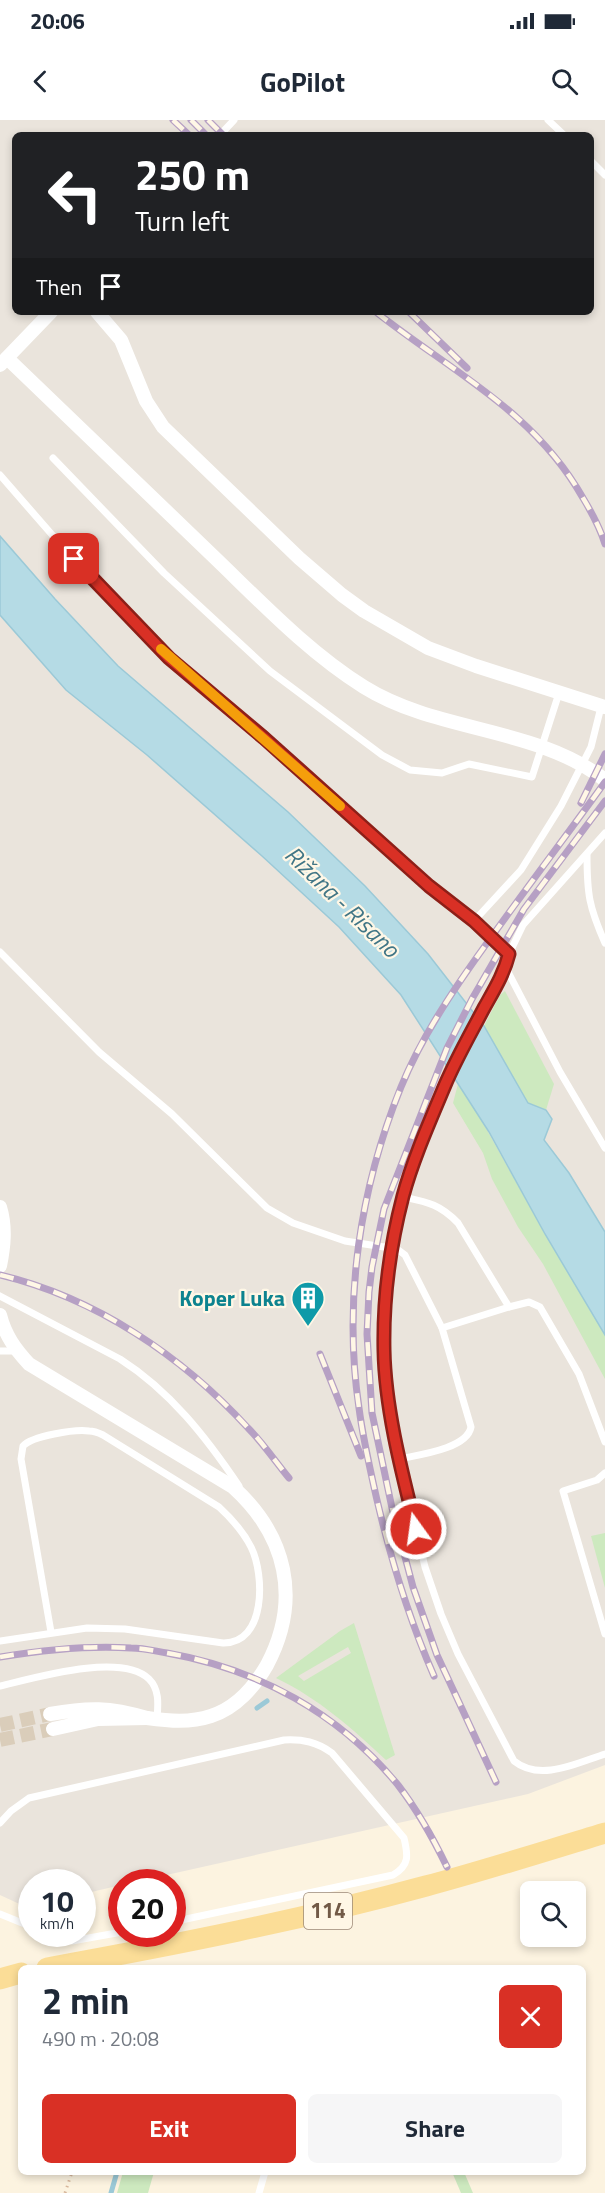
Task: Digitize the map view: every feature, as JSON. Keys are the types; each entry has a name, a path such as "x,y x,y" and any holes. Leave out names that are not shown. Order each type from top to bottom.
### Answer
{"main road":[{"name":"114","path":"63,1965 212,1937 336,1909 427,1886 605,1833"}],"street":[{"path":"48,315 3,362 309,647 366,689 397,703 548,749 576,762 605,780"},
{"path":"100,315 121,340 146,401 163,428 320,578 364,611 428,648 603,707"},
{"path":"0,1207 4,1223 4,1246 0,1266"},
{"path":"0,1315 8,1337 17,1351 36,1368 214,1474 251,1503 274,1540 285,1580 283,1621 277,1642 255,1684 224,1711 191,1721 152,1718 98,1719 53,1729"},
{"path":"50,1714 95,1708 119,1710 152,1718"}],"lane":[{"path":"223,132 234,120"},
{"path":"548,120 561,132"},
{"path":"594,164 605,175"},
{"path":"53,458 164,573 270,671 382,755 410,771 442,773 469,764 532,777 559,693"},
{"path":"0,475 88,576 169,658 264,738 429,886 474,921 509,954"},
{"path":"474,921 521,870 561,806 591,747 603,707"},
{"path":"605,833 523,925 509,954 506,968 446,1083 403,1197 392,1248 384,1309 384,1352 399,1459 425,1567 458,1654 514,1761 522,1767 561,1769 605,1754"},
{"path":"587,855 587,887 591,911 605,943"},
{"path":"0,952 99,1052 172,1114 267,1208 293,1222 345,1241 392,1248 401,1252 408,1259 441,1328 471,1420 470,1432 458,1443 399,1459"},
{"path":"506,968 560,1072 605,1148"},
{"path":"403,1197 433,1204 450,1214 458,1223 509,1307"},
{"path":"0,1296 120,1359 149,1380 198,1429 251,1503"},
{"path":"441,1328 529,1302 540,1307 579,1374 605,1442"},
{"path":"0,1351 17,1351"},
{"path":"0,1641 87,1628 125,1629 222,1643 238,1641 250,1629 260,1595 260,1581 252,1549 233,1520 219,1507 104,1435 92,1431 81,1431 32,1439 22,1446 21,1459 51,1632"},
{"path":"605,1473 597,1479 563,1491 605,1634"},
{"path":"0,1686 76,1669 125,1670 141,1674 149,1679 154,1687 158,1696 152,1718"},
{"path":"0,1823 11,1811 29,1798 273,1742 297,1739 321,1745 332,1753 404,1838 407,1851 406,1862 402,1869 393,1875 186,1919"},
{"path":"0,1914 18,1921"},
{"path":"259,2193 264,2175"}],"path":[{"path":"65,2193 71,2175"}],"shaded area":[{"path":"0,120 605,120 605,1765 528,1794 186,1871 108,1869 108,1888 96,1891 96,1869 18,1869 18,1903 0,1895"}],"green space":[{"path":"505,991 554,1084 546,1110 528,1104 484,1026 500,995"},
{"path":"459,1080 545,1234 605,1335 605,1379 543,1264 518,1227 492,1179 483,1153 453,1103"},
{"path":"605,1533 605,1588 591,1536"},
{"path":"354,1623 395,1755 386,1760 321,1705 276,1678","holes":["348,1647 351,1653 304,1681 298,1676"]},
{"path":"122,2175 153,2175 148,2193 117,2193"},
{"path":"453,2175 465,2175 473,2193 461,2193"}],"water":[{"name":"Rižana - Risano","path":"0,536 118,666 288,812 365,886 428,954 484,1026 528,1103 546,1110 552,1119 544,1140 569,1173 605,1232 605,1335 545,1234 489,1132 401,995 339,927 262,856 147,755 66,690 0,615"}],"waterway":[{"path":"257,1708 267,1701"},
{"path":"111,2193 116,2175"}],"tunnel":[{"path":"0,1725 50,1714"},
{"path":"0,1740 53,1729"}],"railway":[{"path":"173,120 186,132"},
{"path":"191,120 203,132"},
{"path":"208,120 220,132"},
{"path":"380,315 490,395 541,441 563,467 583,498 596,521 605,544"},
{"path":"412,315 467,368"},
{"path":"581,803 605,754"},
{"path":"434,1676 395,1567 377,1500 361,1420 353,1326 354,1286 365,1204 387,1125 420,1046 456,987 605,782"},
{"path":"496,1782 437,1655 413,1587 392,1508 372,1413 367,1334 369,1292 384,1209 447,1048 472,999 524,909 605,801"},
{"path":"0,1275 70,1298 135,1333 166,1354 222,1402 259,1440 289,1478"},
{"path":"320,1354 361,1456"},
{"path":"0,1657 49,1650 140,1648 201,1660 265,1683 323,1716 375,1759 412,1805 447,1867"}],"slow traffic":[{"path":"161,649 340,806"}],"place":[{"name":"Koper Luka","path":"308,1327"}],"route":[{"path":"74,559 124,614 169,658 264,738 429,886 474,921 509,954 506,968 474,1027 439,1100 409,1177 392,1248 384,1309 384,1352 402,1472 416,1529"}]}
